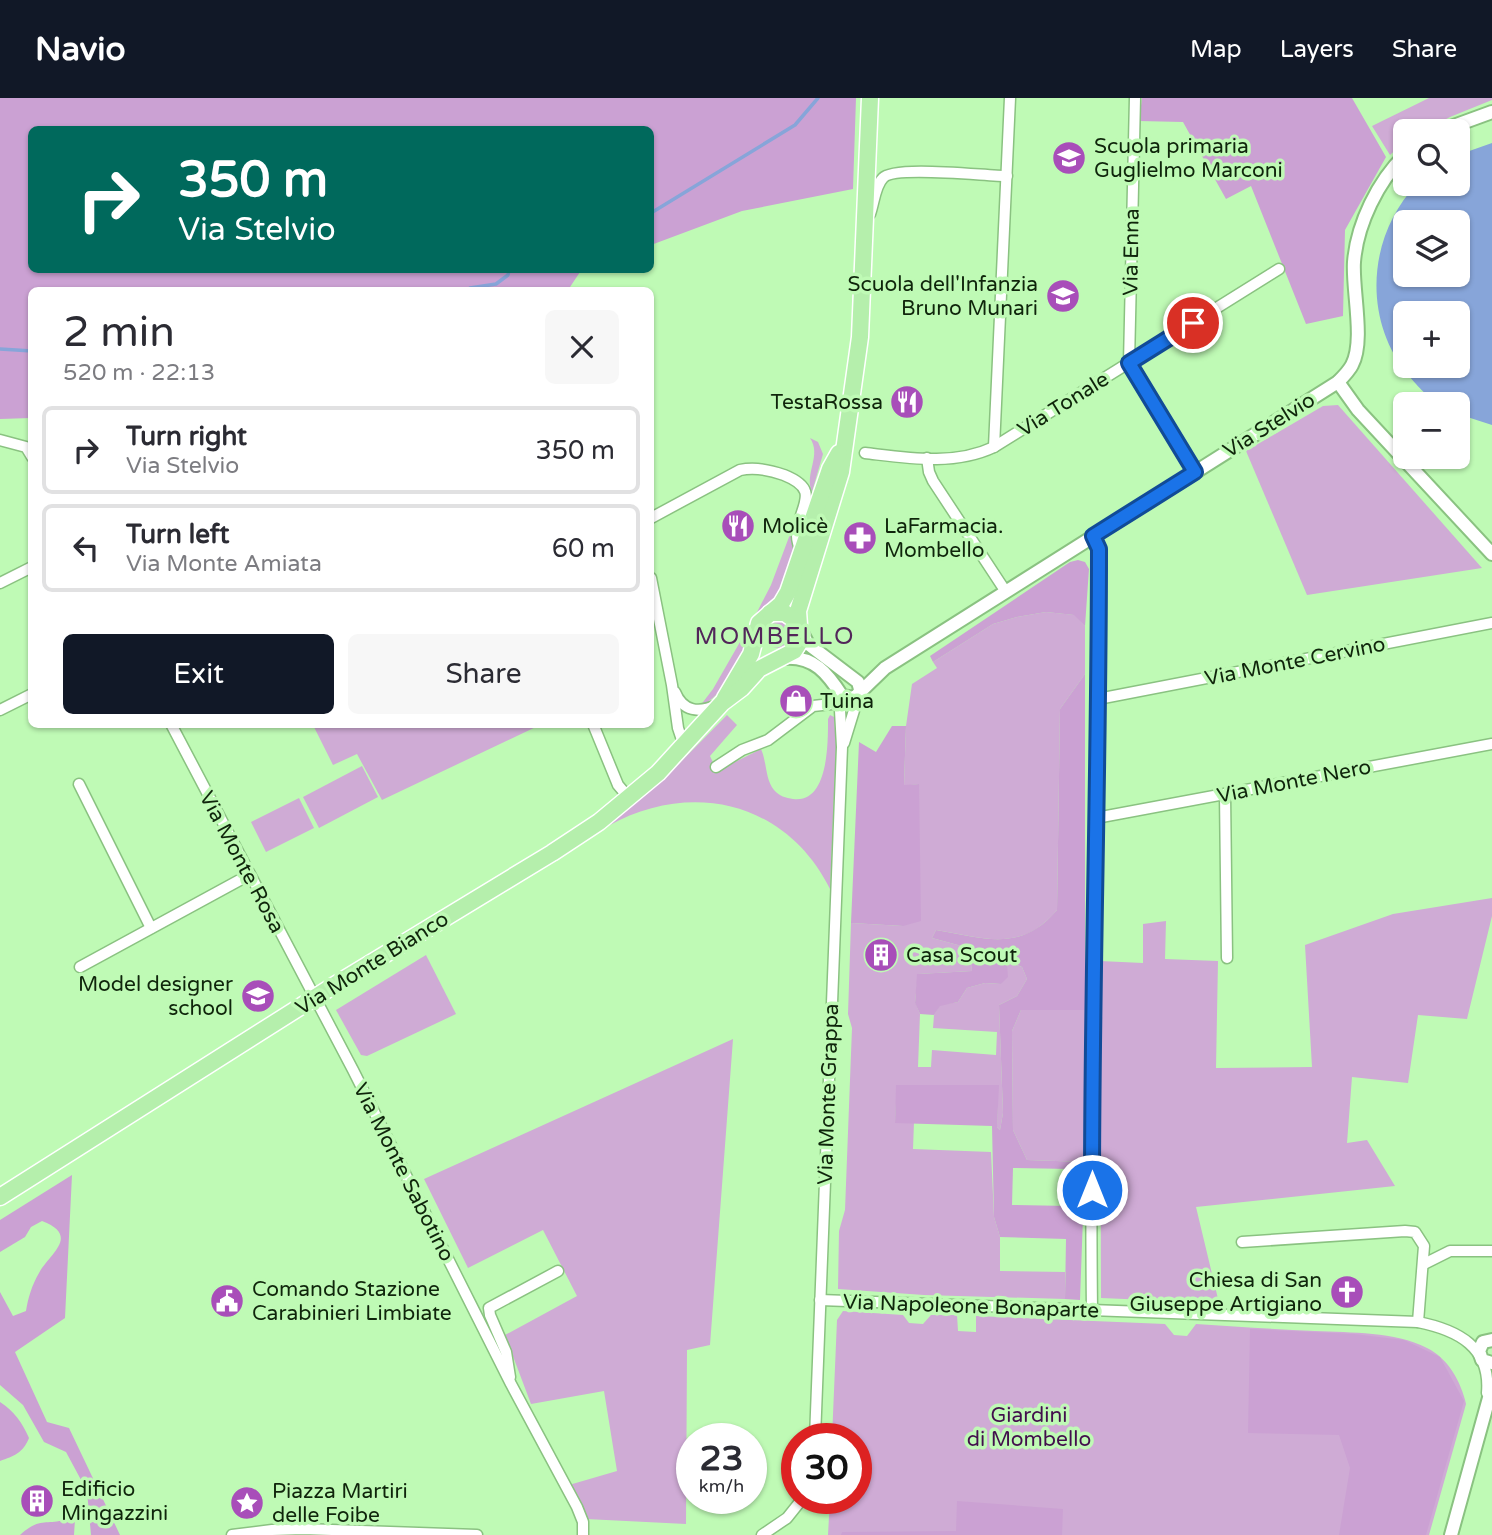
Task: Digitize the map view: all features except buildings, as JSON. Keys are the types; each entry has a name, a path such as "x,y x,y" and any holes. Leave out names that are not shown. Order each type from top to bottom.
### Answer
{"main road":[{"path":"844,443 830,469 788,592 781,604 759,622 755,637 758,646 773,657 782,658 791,654 801,639 798,611 838,482 850,413 860,337 870,98"},
{"path":"770,614 785,613 793,618 799,627"},
{"name":"Via Monte Bianco","path":"0,1197 552,853 629,798 684,746 722,703 750,656 755,637"},
{"name":"Via Monte Bianco","path":"722,703 742,688 764,665 782,658"}],"street":[{"path":"994,447 1010,98"},
{"name":"Via Enna","path":"1129,363 1135,98"},
{"path":"1470,120 1492,112"},
{"name":"Via Stelvio","path":"859,694 885,668 1338,382 1353,364 1357,344 1354,261 1358,242 1380,187 1393,170"},
{"path":"865,226 879,184 889,173 909,171 1007,176"},
{"name":"Via Tonale","path":"865,453 960,459 976,456 1279,269"},
{"path":"1129,363 1195,472"},
{"path":"1338,382 1358,410 1492,554"},
{"path":"0,440 28,452"},
{"path":"927,458 933,481 1006,592"},
{"path":"654,516 740,470 752,467 770,471 800,483 806,492 807,500 797,537 801,554"},
{"path":"1092,1310 1099,549 1093,536"},
{"path":"0,583 28,569"},
{"path":"654,593 678,728 684,746"},
{"name":"Via Monte Cervino","path":"1098,699 1492,623"},
{"path":"716,767 742,750 768,740 813,706 840,697 854,698 859,694 858,681 808,644 799,627"},
{"path":"782,658 800,659 814,665 831,677 840,697"},
{"name":"Via Stelvio","path":"841,668 857,674 885,668"},
{"path":"672,685 678,699 692,710 703,711 722,703"},
{"name":"Via Monte Grappa","path":"842,750 859,694"},
{"path":"0,710 28,696"},
{"name":"Via Monte Grappa","path":"816,1423 842,750 840,697"},
{"name":"Via Monte Rosa","path":"173,728 314,999"},
{"path":"595,728 618,785 629,798"},
{"name":"Via Monte Nero","path":"1096,818 1492,744"},
{"path":"79,784 151,928"},
{"path":"1225,794 1227,958"},
{"path":"80,967 249,875"},
{"name":"Via Monte Sabotino","path":"314,999 577,1507 583,1522 583,1535"},
{"path":"1242,1242 1415,1232 1424,1246 1418,1322"},
{"path":"1424,1264 1450,1251 1492,1251"},
{"path":"512,1384 506,1352 489,1308 558,1271"},
{"name":"Via Napoleone Bonaparte","path":"820,1300 1418,1322 1443,1327 1458,1334 1486,1361"},
{"path":"1486,1405 1486,1361 1479,1351 1481,1345 1492,1340"},
{"path":"1451,1535 1492,1387"},
{"path":"762,1535 790,1514"},
{"path":"232,1535 303,1529 477,1535"}],"green space":[{"path":"1429,98 1492,98 1446,119 1393,119 1393,152 1390,155 1372,126"},
{"path":"1338,405 1482,568 1307,595 1246,451 1323,406"},
{"path":"810,438 818,442 823,454 812,492 810,478 814,451"},
{"path":"801,505 794,533 795,551 782,589 773,603 755,616 771,585"},
{"path":"1046,612 1075,615 1085,626 1085,674 1060,709 1057,910 1043,924 1016,937 986,939 936,930 932,938 969,948 972,971 918,974 915,1002 920,1014 918,1067 931,1067 932,1050 996,1055 997,1032 933,1028 934,1015 940,1005 958,1002 967,988 985,983 1001,984 1006,964 1022,967 1027,979 1017,996 999,1005 1003,1113 1000,1130 997,1127 998,1085 897,1085 895,1122 914,1122 913,1149 991,1152 994,1217 1000,1237 1000,1271 1065,1272 1065,1299 924,1295 838,1289 839,1231 845,1210 852,1028 848,1014 851,923 903,926 918,784 904,786 906,726 912,684 937,668 933,662 993,624"},
{"path":"778,622 787,626 791,635 787,644 778,648 769,644 765,635 769,626"},
{"path":"748,628 748,645 735,671 714,697 700,706 713,689"},
{"path":"727,715 737,725 710,756 717,771 761,749 771,786 780,795 793,799 805,798 814,792 820,782 828,741 828,719 830,715 834,717 836,746 830,889 811,859 788,836 762,818 734,807 703,803 672,804 640,812 608,826 663,780"},
{"path":"314,728 534,728 382,800 357,754 333,765"},
{"path":"362,766 378,797 319,828 303,797"},
{"path":"299,798 314,828 266,852 251,822"},
{"path":"1492,898 1492,916 1467,1019 1418,1015 1408,1083 1352,1077 1347,1143 1367,1140 1395,1186 1196,1207 1219,1303 1101,1298 1100,961 1143,963 1143,924 1166,921 1165,959 1218,961 1216,1068 1312,1067 1305,945 1393,914"},
{"path":"426,955 456,1014 367,1056 361,1055 336,1010"},
{"path":"1021,1010 1085,1010 1085,1162 1027,1160 1013,1130 1012,1031"},
{"path":"733,1039 710,1345 687,1350 687,1423 676,1423 676,1514 686,1514 686,1524 586,1519 569,1485 617,1471 604,1391 531,1404 505,1335 577,1296 543,1230 468,1268 424,1179"},
{"name":"Giardini di Mombello","path":"843,1311 903,1315 909,1323 923,1324 931,1315 957,1315 958,1331 976,1332 976,1316 1165,1324 1174,1335 1187,1336 1196,1324 1387,1336 1414,1342 1441,1358 1457,1379 1466,1404 1429,1535 828,1535 829,1514 872,1514 872,1423 833,1423 837,1320"}],"shaded area":[{"path":"0,98 856,98 853,189 742,211 654,244 654,126 28,126 28,273 579,273 570,287 28,287 28,418 0,419"},
{"path":"1142,98 1352,98 1386,157 1345,230 1343,316 1306,324 1251,186 1226,199 1183,122 1139,121"},
{"path":"1070,562 1085,562 1089,569 1085,626 1074,615 1046,612 1017,617 993,624 933,662 930,656"},
{"path":"1085,674 1085,1010 1021,1010 1012,1031 1013,1130 1027,1160 1085,1162 1080,1300 1065,1299 1066,1239 1000,1237 994,1217 992,1126 895,1123 896,1085 999,1085 997,1127 1000,1130 1003,1113 999,1005 1017,996 1027,979 1022,967 1007,964 1008,977 1001,984 985,983 967,988 958,1002 940,1006 934,1015 920,1014 915,1003 917,974 972,971 969,948 932,938 936,930 986,939 1016,937 1043,924 1057,910 1060,709","holes":["1013,1168 1070,1169 1069,1206 1012,1205"]},
{"path":"892,726 906,726 904,785 919,784 921,921 903,926 851,923 859,742 876,752"},
{"path":"72,1175 65,1318 15,1352 47,1422 69,1428 120,1535 91,1535 87,1491 66,1452 44,1442 23,1405 0,1385 0,1292 13,1316 26,1311 37,1278 61,1239 53,1227 42,1221 31,1227 25,1237 0,1252 0,1220"},
{"path":"1250,1329 1354,1334 1404,1340 1440,1357 1464,1401 1426,1535 1339,1535 1350,1468 1339,1435 1248,1433"},
{"path":"0,1402 17,1417 29,1438 18,1453 0,1461"},
{"path":"957,1501 1063,1509 1062,1535 841,1535 842,1532 956,1531"},
{"path":"75,1519 74,1535 20,1535 39,1523"}],"water":[{"path":"1492,143 1492,425 1470,418 1470,392 1424,392 1411,378 1470,378 1470,301 1393,301 1393,352 1383,330 1377,278 1380,253 1393,218 1393,287 1470,287 1470,210 1397,210 1407,196 1470,196 1470,151"}],"waterway":[{"path":"654,211 795,125 818,98"},
{"path":"476,287 496,284 508,273"},
{"path":"0,349 28,351"}],"place":[{"name":"Scuola primaria Guglielmo Marconi","path":"1069,158"},
{"name":"Scuola dell'Infanzia Bruno Munari","path":"1063,296"},
{"name":"TestaRossa","path":"907,402"},
{"name":"Molicè","path":"738,526"},
{"name":"LaFarmacia. Mombello","path":"860,538"},
{"name":"Tuina","path":"796,701"},
{"name":"Casa Scout","path":"881,955"},
{"name":"Model designer school","path":"258,996"},
{"name":"Chiesa di San Giuseppe Artigiano","path":"1347,1292"},
{"name":"Comando Stazione Carabinieri Limbiate","path":"227,1301"},
{"name":"Edificio Mingazzini","path":"37,1501"},
{"name":"Piazza Martiri delle Foibe","path":"247,1503"}],"district":[{"name":"MOMBELLO","path":"775,636"}],"route":[{"path":"1092,1190 1099,549 1093,536 1195,472 1129,363 1193,323"}]}
